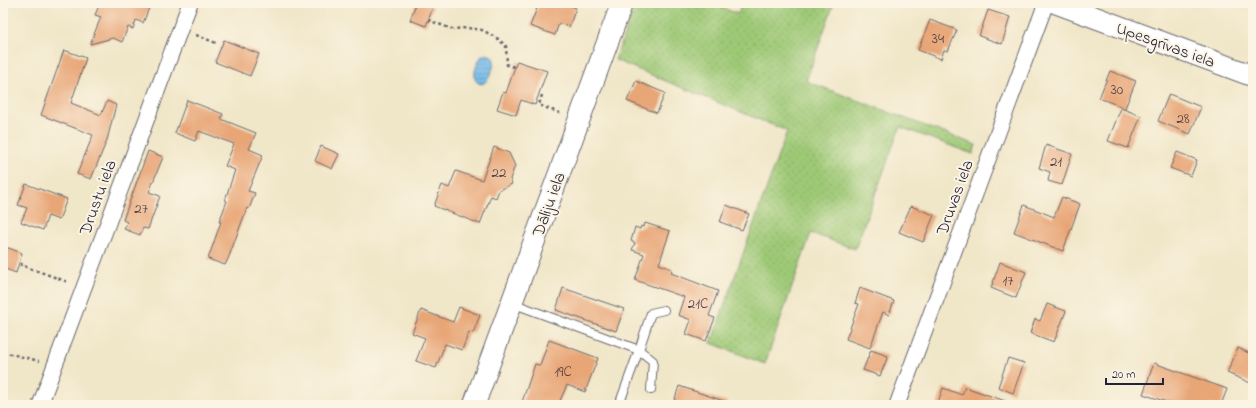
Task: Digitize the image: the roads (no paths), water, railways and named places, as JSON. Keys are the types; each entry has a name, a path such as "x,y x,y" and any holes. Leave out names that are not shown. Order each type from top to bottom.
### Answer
{"street":[{"name":"Drustu iela","path":"40,405 190,3"},
{"name":"Dāliju iela","path":"474,405 622,3"},
{"name":"Druvas iela","path":"897,405 1046,3"},
{"name":"Upesgrīvas iela","path":"1056,3 1253,76"}],"lane":[{"path":"512,303 639,350 653,360 651,390"},
{"path":"619,405 651,313 664,310"}],"water":[{"path":"487,54 494,59 493,68 486,81 480,84 475,79 476,69 481,57"}]}
